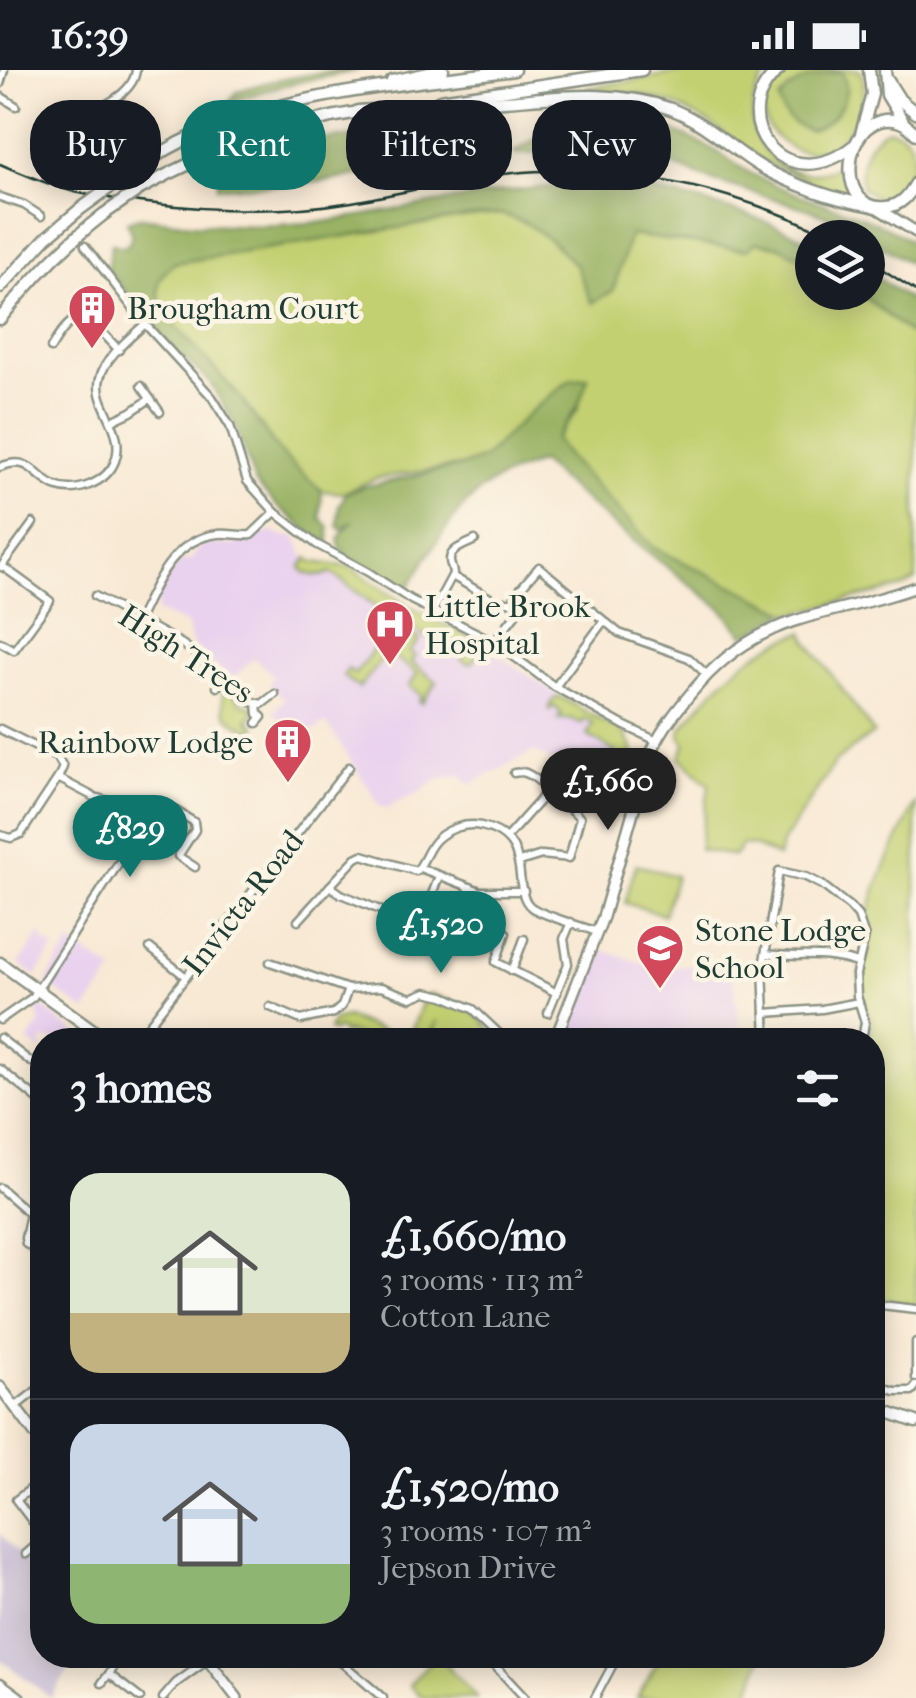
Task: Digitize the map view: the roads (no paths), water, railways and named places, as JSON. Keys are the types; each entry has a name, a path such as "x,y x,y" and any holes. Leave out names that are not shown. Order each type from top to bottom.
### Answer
{"main road":[{"path":"0,288 46,238 79,210 168,149 241,118 443,70"},
{"path":"313,98 514,70"},
{"path":"439,100 642,70"},
{"path":"779,70 764,86 758,107 760,127 769,146 787,161 810,165 841,156 880,121 896,120 911,127"},
{"path":"861,135 872,94 868,70"},
{"path":"885,70 887,95 911,127"},
{"path":"885,70 900,100 916,113"},
{"path":"512,100 568,96 651,102 694,120 760,166 837,198 872,206 901,202 916,183"},
{"path":"0,319 59,252 140,189 185,164 239,142 346,114"},
{"path":"853,146 850,179 857,194 916,232"},
{"path":"560,1028 597,932 656,740 708,675 729,654 766,631 799,618 916,587"},
{"path":"0,963 90,1028"},
{"path":"0,1386 30,1427"},
{"path":"885,1411 916,1422"},
{"path":"216,1668 237,1698"},
{"path":"0,1684 18,1698"},
{"path":"0,1693 6,1698"}],"street":[{"path":"0,84 4,70"},
{"path":"113,100 135,80 136,70"},
{"path":"0,96 16,106"},
{"path":"0,197 41,216"},
{"path":"85,246 145,324 212,397 230,426 247,480 274,512 316,544 406,597 494,642 555,687 656,740"},
{"path":"68,343 54,344 70,322 85,319 95,323 120,350"},
{"path":"0,466 22,463 62,488 93,484 107,474 118,444 99,380 145,324"},
{"path":"141,386 160,412"},
{"path":"112,421 150,399"},
{"path":"138,620 167,564 181,550 214,535 251,535 274,512"},
{"path":"0,642 14,650 50,601 1,567 33,524"},
{"path":"432,611 452,576 450,556 475,540"},
{"path":"530,559 603,622 620,633 687,657 708,675"},
{"path":"494,642 515,616 516,594 539,567"},
{"path":"452,576 497,602 514,602"},
{"name":"High Trees","path":"95,596 182,644 247,701 266,702 276,694"},
{"path":"555,687 603,622"},
{"path":"674,653 678,644"},
{"path":"217,687 224,678"},
{"path":"257,704 262,718 257,723"},
{"path":"0,729 60,760 63,768 20,834 12,838 0,835"},
{"name":"Invicta Road","path":"146,1028 349,766"},
{"path":"514,773 529,775 580,818 568,859 540,855 520,862"},
{"path":"58,778 116,807"},
{"path":"506,839 545,788"},
{"path":"0,1020 33,997 158,803 194,822 196,826 175,854 196,868"},
{"path":"298,921 361,855 416,871 442,835 470,825 482,826 506,839 520,862 524,891 532,907 597,932"},
{"path":"420,868 484,892 524,891"},
{"path":"766,1028 763,972 776,871 816,882 854,910 864,938 856,985 864,1028"},
{"path":"423,909 439,876"},
{"path":"330,886 380,910"},
{"path":"462,924 460,915 470,887"},
{"path":"548,1013 568,962 564,939 570,922"},
{"path":"506,933 496,962 557,993"},
{"path":"512,971 524,939"},
{"path":"150,948 186,977"},
{"path":"766,954 830,954 857,962"},
{"path":"270,962 348,989 383,988 410,998 426,992 444,996 473,1008 494,1028"},
{"path":"270,1008 301,1020 322,1016 338,1011 348,989"},
{"path":"765,1013 827,1009 859,1002"},
{"path":"0,1038 30,1061"},
{"path":"0,1069 30,1093"},
{"path":"0,1188 30,1214 24,1238 30,1246"},
{"path":"885,1305 916,1309"},
{"path":"916,1342 916,1378"},
{"path":"885,1387 900,1392 912,1391 916,1386"},
{"path":"15,1406 30,1395"},
{"path":"30,1490 16,1500 30,1520"},
{"path":"26,1554 30,1550"},
{"path":"102,1683 112,1668"},
{"path":"162,1698 195,1668"},
{"path":"348,1668 383,1698"},
{"path":"497,1668 524,1698"},
{"path":"595,1698 611,1668"},
{"path":"108,1674 140,1698"}],"railway":[{"path":"0,164 88,195 246,210 325,206 522,172 584,171 695,187 795,220"},
{"path":"885,271 916,291"}],"place":[{"name":"Brougham Court","path":"92,350"},
{"name":"Little Brook Hospital","path":"390,666"},
{"name":"Rainbow Lodge","path":"288,784"},
{"name":"Stone Lodge School","path":"660,990"}]}
